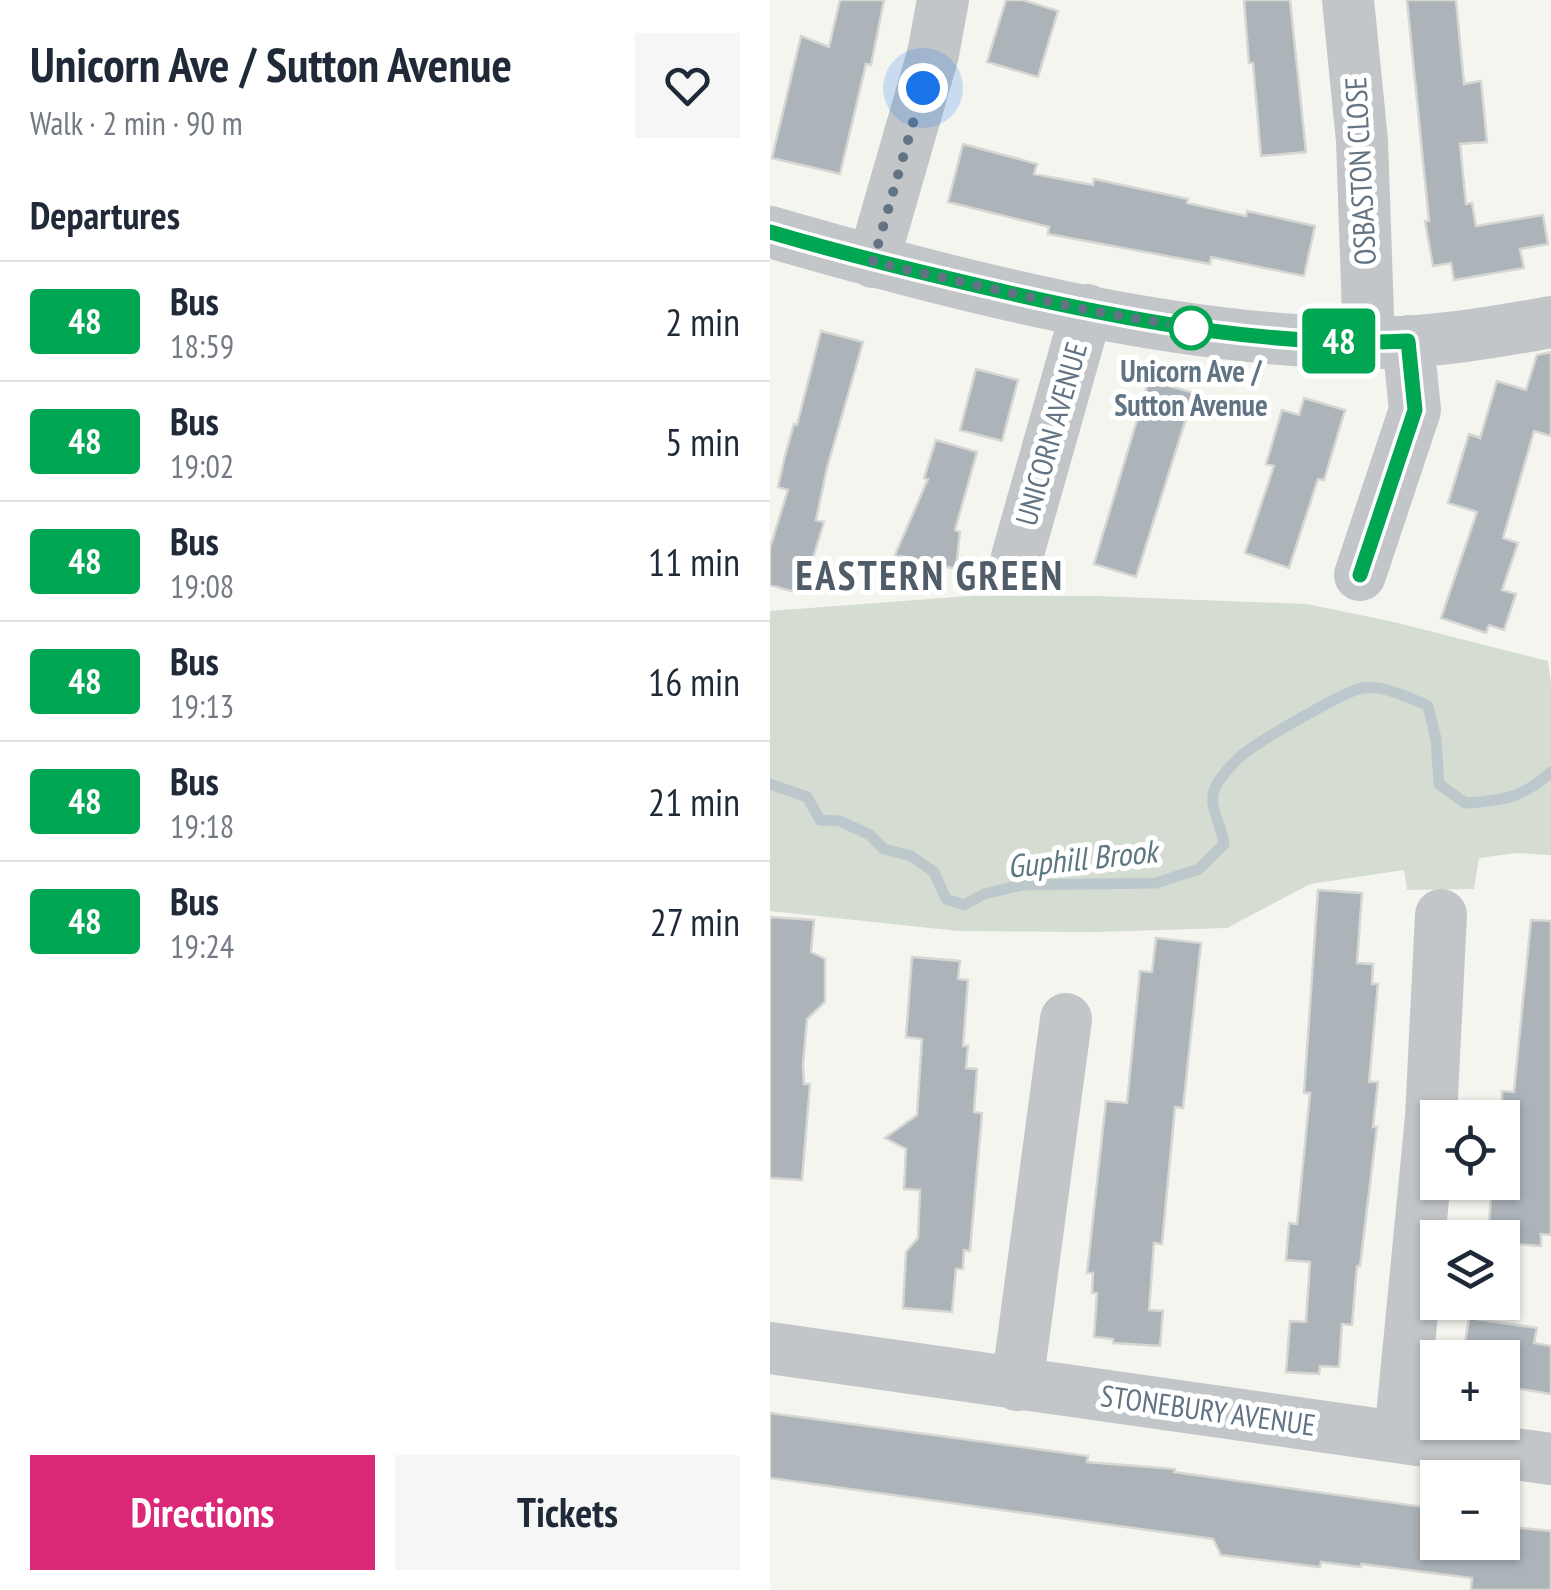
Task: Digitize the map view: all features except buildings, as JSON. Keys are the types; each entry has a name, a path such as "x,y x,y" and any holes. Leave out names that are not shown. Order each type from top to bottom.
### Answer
{"street":[{"path":"873,262 933,54 944,0"},
{"name":"OSBASTON CLOSE","path":"1348,0 1389,342"},
{"name":"UNICORN AVENUE","path":"770,232 873,262 1087,310 1178,326 1298,339 1389,342 1551,322"},
{"name":"UNICORN AVENUE","path":"1017,557 1087,310"},
{"path":"1360,575 1415,410 1389,342"},
{"path":"1400,1437 1431,1117 1446,909"},
{"path":"1016,1385 1066,1013"},
{"name":"STONEBURY AVENUE","path":"770,1348 1551,1459"}],"shaded area":[{"path":"969,596 1097,596 1307,604 1548,661 1551,855 1517,853 1479,858 1474,889 1407,890 1404,870 1310,884 1227,928 958,931 770,911 770,611"}],"waterway":[{"name":"Guphill Brook","path":"770,784 807,797 820,820 840,821 870,835 884,849 911,856 934,872 946,899 964,905 984,894 1021,885 1156,883 1199,869 1224,844 1213,793 1231,766 1281,730 1362,688 1387,690 1428,706 1436,739 1439,784 1465,803 1511,796 1531,788 1551,772"}],"bus line":[{"name":"48","path":"770,232 873,262 1087,310 1178,326 1298,339 1408,341 1415,410 1360,575"}],"place":[{"name":"Unicorn Ave / Sutton Avenue","path":"1191,328"}],"district":[{"name":"EASTERN GREEN","path":"930,576"}],"route":[{"path":"923,88 873,262 1087,310 1191,328"}]}
